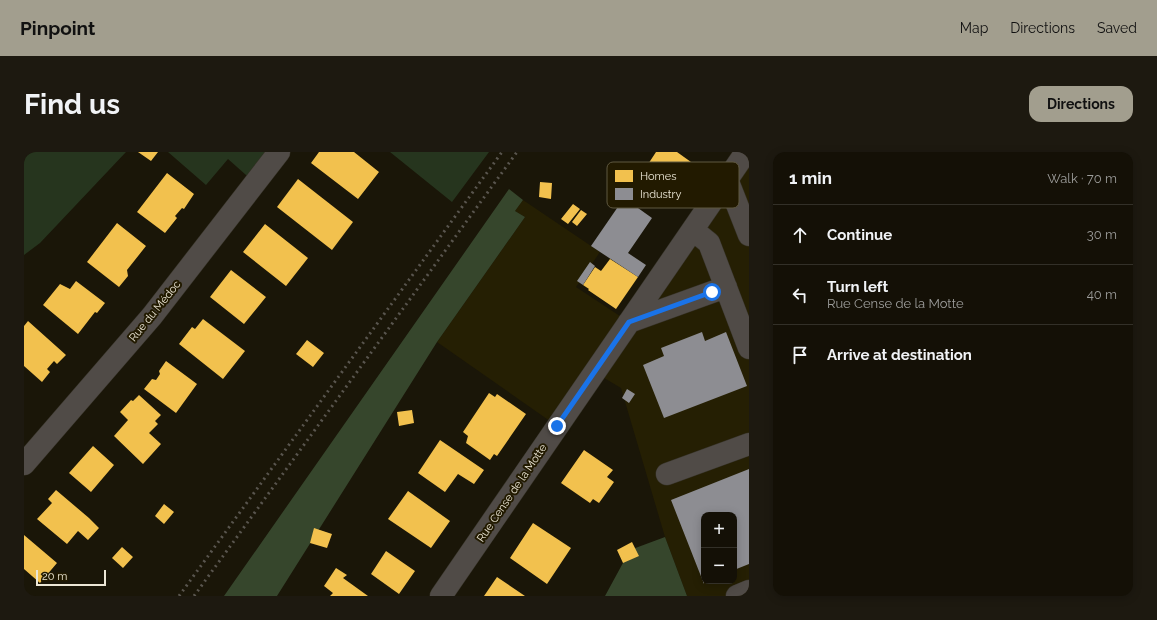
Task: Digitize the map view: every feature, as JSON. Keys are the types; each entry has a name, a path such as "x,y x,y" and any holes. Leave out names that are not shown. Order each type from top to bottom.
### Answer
{"street":[{"name":"Rue du Médoc","path":"24,464 152,316 279,152"},
{"name":"Rue Cense de la Motte","path":"739,162 746,152"},
{"name":"Rue Cense de la Motte","path":"441,596 707,208"},
{"path":"738,208 749,236"},
{"path":"692,230 709,243 749,348"},
{"path":"629,322 726,287"},
{"path":"667,474 749,444"},
{"path":"737,596 749,591"}],"shaded area":[{"path":"749,152 749,596 687,596 665,537 621,388 594,372 557,426 437,342 525,217 515,211 523,200 600,252 576,287 629,322 709,208 739,208 739,166"}],"green space":[{"path":"24,152 126,152 40,243 24,255"},
{"path":"168,152 279,152 255,183 228,159 206,185"},
{"path":"390,152 489,152 452,202"},
{"path":"509,189 523,200 515,211 525,217 437,342 277,596 224,596"},
{"path":"665,537 687,596 605,596 630,550"}],"building: Homes":[{"path":"138,152 158,152 151,161"},
{"path":"319,152 354,152 379,172 358,199 311,163"},
{"path":"656,152 677,152 691,162 649,162"},
{"path":"167,173 194,194 184,209 182,208 175,216 177,218 165,233 137,212"},
{"path":"298,179 353,222 332,250 277,207"},
{"path":"540,182 552,183 551,199 539,197"},
{"path":"573,204 580,209 568,224 561,219"},
{"path":"581,210 587,214 577,226 572,222"},
{"path":"117,223 146,246 127,270 128,276 119,287 87,262"},
{"path":"265,224 308,258 286,286 243,252"},
{"path":"610,259 638,277 616,309 583,285 595,267 601,271"},
{"path":"231,270 266,297 244,324 210,297"},
{"path":"76,281 105,303 97,313 95,312 78,334 43,305 60,284 70,289"},
{"path":"203,319 245,351 223,379 179,344 192,327 195,329"},
{"path":"28,321 66,355 57,364 54,361 47,369 50,372 42,382 24,366 24,326"},
{"path":"307,340 324,353 313,367 296,354"},
{"path":"166,361 197,384 176,413 144,389 152,379 156,380 160,374 159,371"},
{"path":"489,393 495,397 497,394 526,414 497,456 494,454 490,460 466,443 468,436 463,432"},
{"path":"139,395 161,415 155,421 158,424 149,433 161,444 143,464 114,436 128,420 120,412 131,400 133,401"},
{"path":"412,410 414,423 399,426 397,412"},
{"path":"440,440 484,470 474,484 458,474 445,492 418,473"},
{"path":"93,446 114,465 91,492 69,473"},
{"path":"584,450 613,470 607,477 614,482 599,503 593,499 590,503 561,483"},
{"path":"56,490 99,528 88,540 78,531 67,544 37,519 52,503 48,499"},
{"path":"408,491 450,521 431,548 388,519"},
{"path":"164,504 174,512 164,524 155,516"},
{"path":"533,523 571,548 547,584 510,558"},
{"path":"314,528 332,534 327,548 310,543"},
{"path":"24,535 57,563 40,583 24,569"},
{"path":"632,542 639,556 623,563 617,550"},
{"path":"122,547 133,557 123,568 112,558"},
{"path":"386,551 415,571 399,594 371,574"},
{"path":"336,568 347,575 343,578 368,596 330,596 333,593 324,586"},
{"path":"497,577 525,596 484,596"}],"building: Industry":[{"path":"617,208 638,208 652,218 628,253 646,265 638,277 591,246"},
{"path":"590,262 595,266 583,285 577,281"},
{"path":"702,332 705,341 726,332 747,386 664,418 643,365 664,356 661,348"},
{"path":"627,389 635,394 629,403 622,398"},
{"path":"749,469 749,564 737,569 737,512 701,512 701,576 671,500"}],"railway":[{"path":"179,596 502,152"},
{"path":"194,596 517,152"}],"route":[{"path":"557,426 629,322 712,292"}]}
